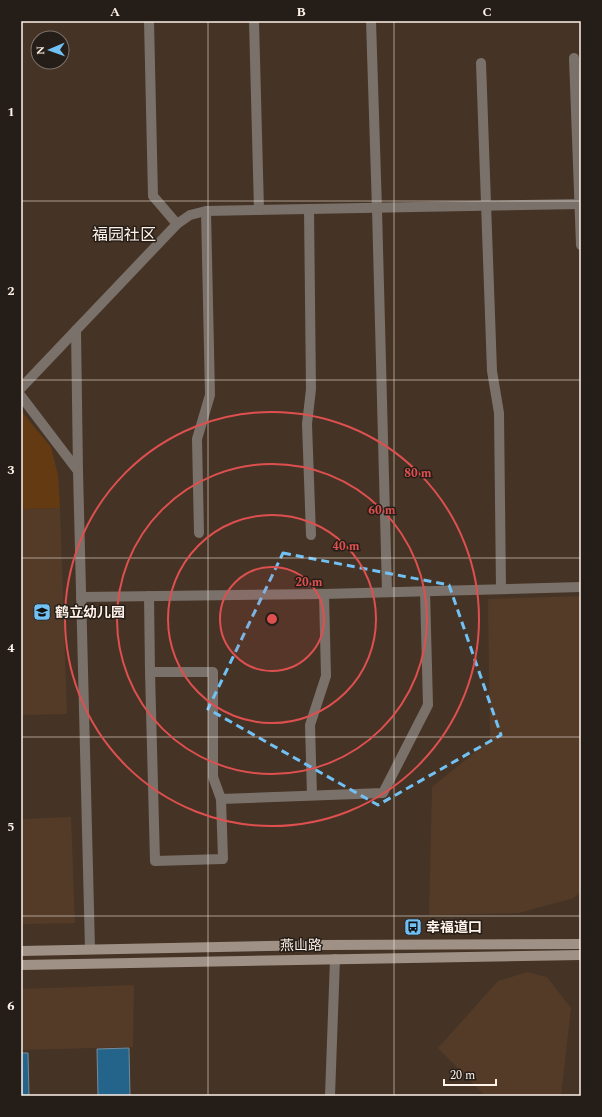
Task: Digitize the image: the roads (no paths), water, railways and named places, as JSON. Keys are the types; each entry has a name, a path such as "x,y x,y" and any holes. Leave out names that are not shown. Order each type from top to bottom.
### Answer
{"main road":[{"name":"燕山路","path":"21,951 322,944 581,944"},
{"name":"燕山路","path":"21,966 581,955"}],"street":[{"path":"149,21 154,196 177,224"},
{"path":"254,21 259,210"},
{"path":"371,21 387,592"},
{"path":"574,58 581,245"},
{"path":"481,63 492,371 499,413 501,589"},
{"path":"21,388 177,224 190,214 206,211 377,209 486,205 580,204"},
{"path":"309,209 311,389 307,424 311,536"},
{"path":"199,532 197,439 210,395 206,211"},
{"path":"76,330 90,949"},
{"path":"21,396 78,471"},
{"path":"81,597 324,594 581,587"},
{"path":"221,799 383,793 428,705 425,591"},
{"path":"312,795 310,724 326,676 324,594"},
{"path":"149,596 150,672 155,861 223,859 221,799 214,777 213,672 150,672"},
{"path":"330,1096 335,959"}],"place":[{"name":"鹤立幼儿园","path":"42,612"},
{"name":"幸福道口","path":"413,927"}],"district":[{"name":"福园社区","path":"124,234"}]}
